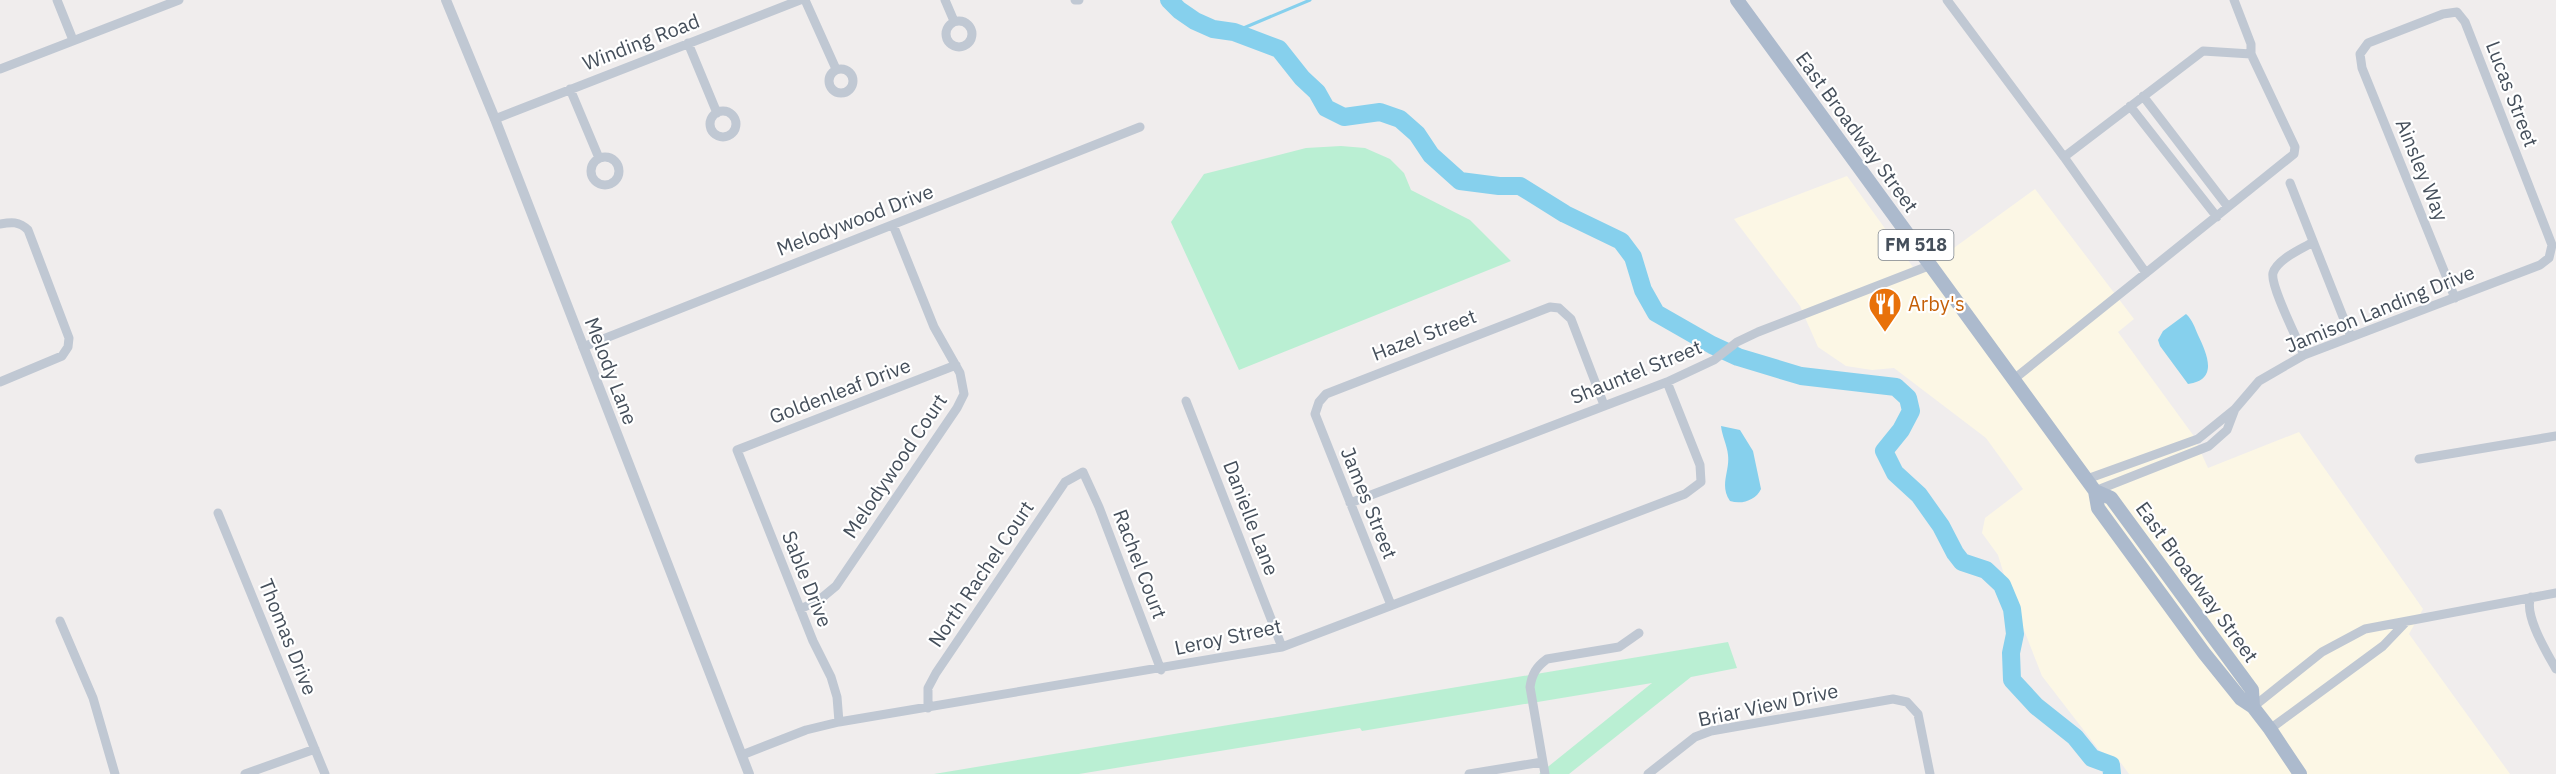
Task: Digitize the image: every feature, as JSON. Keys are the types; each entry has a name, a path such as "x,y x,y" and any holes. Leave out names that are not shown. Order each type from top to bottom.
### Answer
{"main road":[{"name":"East Broadway Street","path":"1737,0 2091,485 2098,508 2135,560 2241,699 2253,707 2270,729 2300,774"},
{"name":"East Broadway Street","path":"2091,485 2111,498 2204,624 2252,690 2253,707"},
{"path":"2135,560 2146,561 2182,608 2204,624"}],"street":[{"path":"57,0 73,40"},
{"path":"0,69 178,0"},
{"name":"Melody Lane","path":"446,0 495,119 749,774"},
{"path":"802,0 836,69"},
{"name":"Winding Road","path":"495,119 802,0"},
{"path":"945,0 954,21"},
{"path":"1947,0 2064,157 2146,273"},
{"path":"2014,379 2294,154 2295,147 2251,54 2251,44 2234,0"},
{"name":"Lucas Street","path":"2360,54 2368,44 2443,14 2457,12 2465,22 2552,245 2549,258"},
{"path":"688,43 717,113"},
{"path":"2064,157 2203,51 2251,54"},
{"name":"Ainsley Way","path":"2360,54 2362,68 2455,298"},
{"path":"570,89 599,158"},
{"path":"2143,96 2228,207"},
{"path":"2130,106 2217,217"},
{"name":"Melodywood Drive","path":"583,347 1140,127"},
{"path":"2290,183 2351,337"},
{"path":"0,224 13,222 23,225 31,236 69,338 68,347 62,356 0,382"},
{"name":"Melodywood Court","path":"800,609 818,601 837,586 957,408 964,387 956,365 934,327 893,225"},
{"path":"2304,355 2274,286 2273,272 2281,262 2313,242"},
{"name":"Jamison Landing Drive","path":"2091,485 2198,438 2235,410 2259,381 2304,355 2540,266 2549,258"},
{"name":"Shauntel Street","path":"1350,502 1667,382 1714,360 1737,342 1930,265"},
{"name":"Hazel Street","path":"1315,414 1319,402 1326,393 1543,308 1559,308 1571,319 1604,405"},
{"name":"Goldenleaf Drive","path":"737,450 956,365"},
{"name":"Leroy Street","path":"742,755 806,730 839,722 1282,647 1685,494 1701,482 1700,465 1667,382"},
{"name":"Danielle Lane","path":"1186,401 1282,647"},
{"name":"Jamison Landing Drive","path":"2091,485 2209,446 2227,430 2235,410"},
{"name":"James Street","path":"1315,414 1391,605"},
{"path":"2419,459 2556,436"},
{"name":"Sable Drive","path":"737,450 813,641 831,677 837,697 839,722"},
{"name":"Rachel Court","path":"1083,472 1099,507 1161,669"},
{"name":"North Rachel Court","path":"928,708 928,688 936,673 1065,482 1083,472"},
{"name":"Thomas Drive","path":"218,513 325,774"},
{"path":"2253,707 2322,652 2365,629 2556,593"},
{"path":"2531,597 2528,603 2532,620 2556,669"},
{"path":"60,621 93,698 115,774"},
{"path":"2270,729 2384,646 2405,623"},
{"path":"1545,774 1530,687 1532,675 1538,665 1547,659 1619,647 1639,633"},
{"name":"Briar View Drive","path":"1648,774 1695,738 1711,731 1893,699 1907,702 1918,714 1930,774"},
{"path":"245,774 315,749"},
{"path":"1469,774 1542,762"}],"shaded area":[{"path":"1847,176 1918,274 2035,189 2134,319 2118,332 2193,435 2208,468 2299,432 2423,609 2409,634 2510,774 2129,774 2121,763 2099,750 2042,676 2011,597 1998,555 1982,533 1985,518 2023,489 1986,438 1894,368 1872,370 1846,366 1818,347 1800,306 1734,219"}],"green space":[{"path":"1341,146 1365,148 1390,159 1404,173 1411,190 1470,220 1511,261 1239,370 1171,222 1204,174 1306,148"},
{"path":"1728,642 1737,668 1691,677 1569,774 1539,774 1652,683 1362,731 1360,728 1079,774 934,774"}],"water":[{"path":"2186,314 2192,321 2208,365 2204,377 2198,382 2188,384 2158,340 2163,331"},
{"path":"1721,426 1740,430 1753,451 1761,489 1748,501 1730,501 1727,495 1725,484 1728,455"}],"waterway":[{"path":"1169,0 1195,21 1213,29 1234,32 1279,49 1302,78 1317,92 1326,108 1344,117 1380,112 1400,119 1417,134 1431,155 1460,181 1520,186 1565,214 1621,241 1633,257 1643,290 1656,313 1712,345 1738,357 1801,376 1896,387 1908,398 1911,411 1901,430 1884,451 1895,473 1919,495 1962,562 1986,570 2002,585 2012,609 2015,634 2011,653 2012,680 2036,706 2075,737 2092,758 2111,765 2112,774"},
{"path":"1234,32 1310,0"}],"place":[{"name":"Arby's","path":"1885,333"}]}
